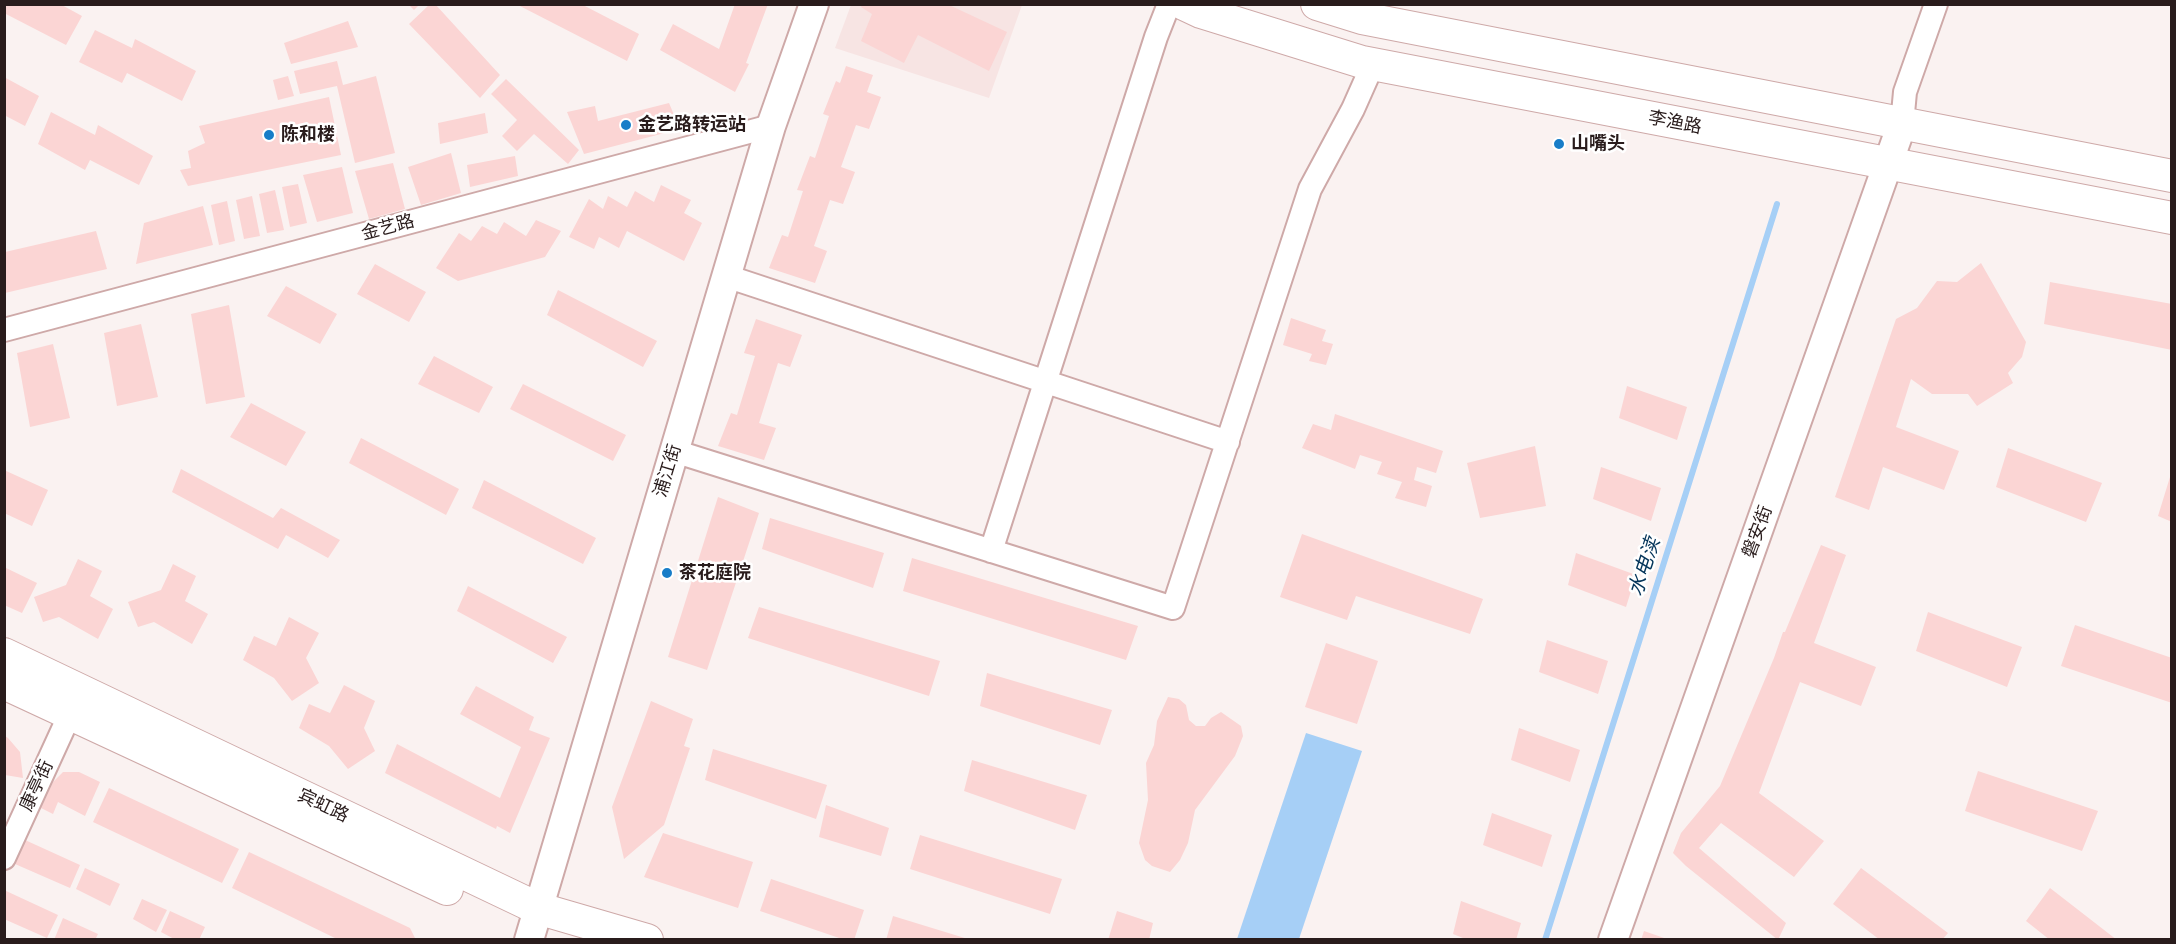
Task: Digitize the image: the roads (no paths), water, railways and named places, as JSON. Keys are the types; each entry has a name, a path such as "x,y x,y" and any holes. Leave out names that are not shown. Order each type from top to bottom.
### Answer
{"main road":[{"name":"李渔路","path":"1184,4 1201,12 1372,64 2172,218"},
{"path":"1317,4 1362,18 2172,176"},
{"name":"宾虹路","path":"4,654 533,925 647,939"},
{"name":"宾虹路","path":"4,683 533,925 570,939"}],"street":[{"name":"浦江街","path":"533,925 771,126 814,4"},
{"path":"991,550 1156,37 1169,4"},
{"path":"1902,124 1905,92 1936,4"},
{"path":"674,451 1173,608 1310,189 1353,109 1372,64"},
{"name":"磐安街","path":"1613,939 1902,124"},
{"name":"金艺路","path":"4,330 771,126"},
{"path":"726,276 1228,442"},
{"name":"康亭街","path":"4,858 70,714"}],"water":[{"path":"1306,733 1362,751 1299,939 1237,939"}],"waterway":[{"name":"水电渎","path":"1545,940 1777,204"}],"place":[{"name":"金艺路转运站","path":"626,125"},
{"name":"陈和楼","path":"269,135"},
{"name":"山嘴头","path":"1559,144"},
{"name":"茶花庭院","path":"667,573"}]}
